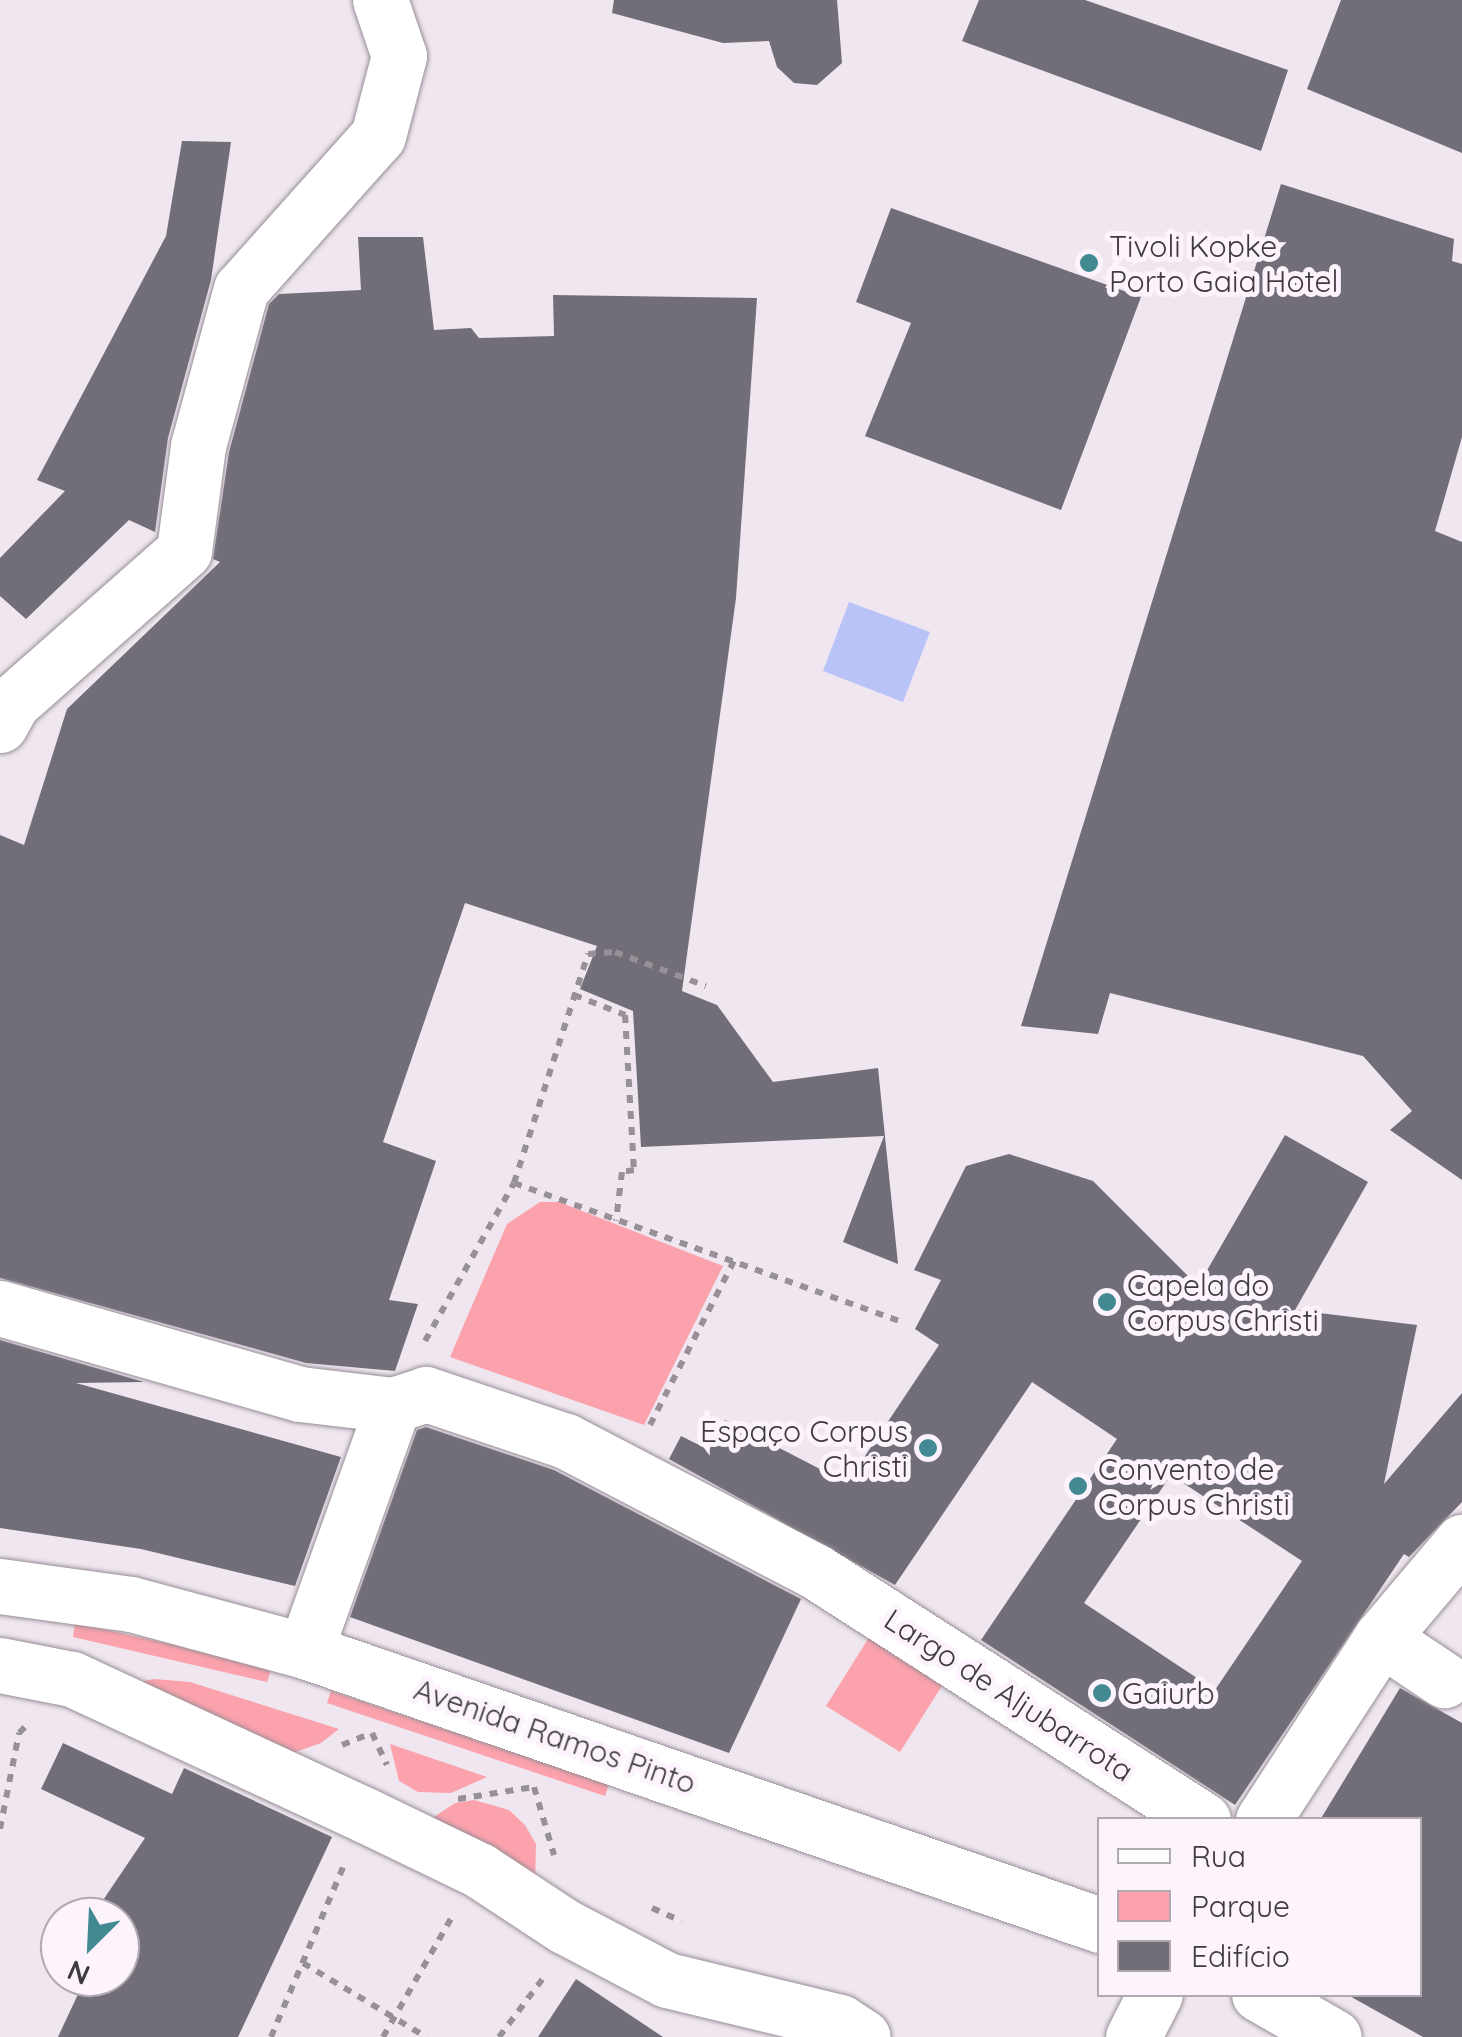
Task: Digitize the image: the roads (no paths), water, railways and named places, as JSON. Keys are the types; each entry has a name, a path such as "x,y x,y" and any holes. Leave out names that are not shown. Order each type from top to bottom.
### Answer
{"street":[{"path":"0,725 12,702 184,551 198,446 241,289 378,136 399,56 380,0"},
{"name":"Largo de Aljubarrota","path":"0,1308 300,1394 394,1404 426,1394 566,1441 816,1571 1198,1817"},
{"path":"305,1651 394,1404"},
{"path":"1266,1817 1381,1638 1462,1542"},
{"name":"Avenida Ramos Pinto","path":"0,1586 131,1604 305,1651 1097,1924"},
{"path":"1381,1638 1444,1680"},
{"path":"0,1664 72,1679 365,1815 480,1870 564,1926 667,1980 840,2022 863,2037"},
{"path":"1133,2037 1153,1997"},
{"path":"1264,1997 1334,2037"}],"water":[{"path":"849,602 930,632 903,702 823,671"}],"place":[{"name":"Tivoli Kopke Porto Gaia Hotel","path":"1089,263"},
{"name":"Capela do Corpus Christi","path":"1107,1302"},
{"name":"Espaço Corpus Christi","path":"928,1448"},
{"name":"Convento de Corpus Christi","path":"1078,1486"},
{"name":"Gaiurb","path":"1102,1693"}]}
